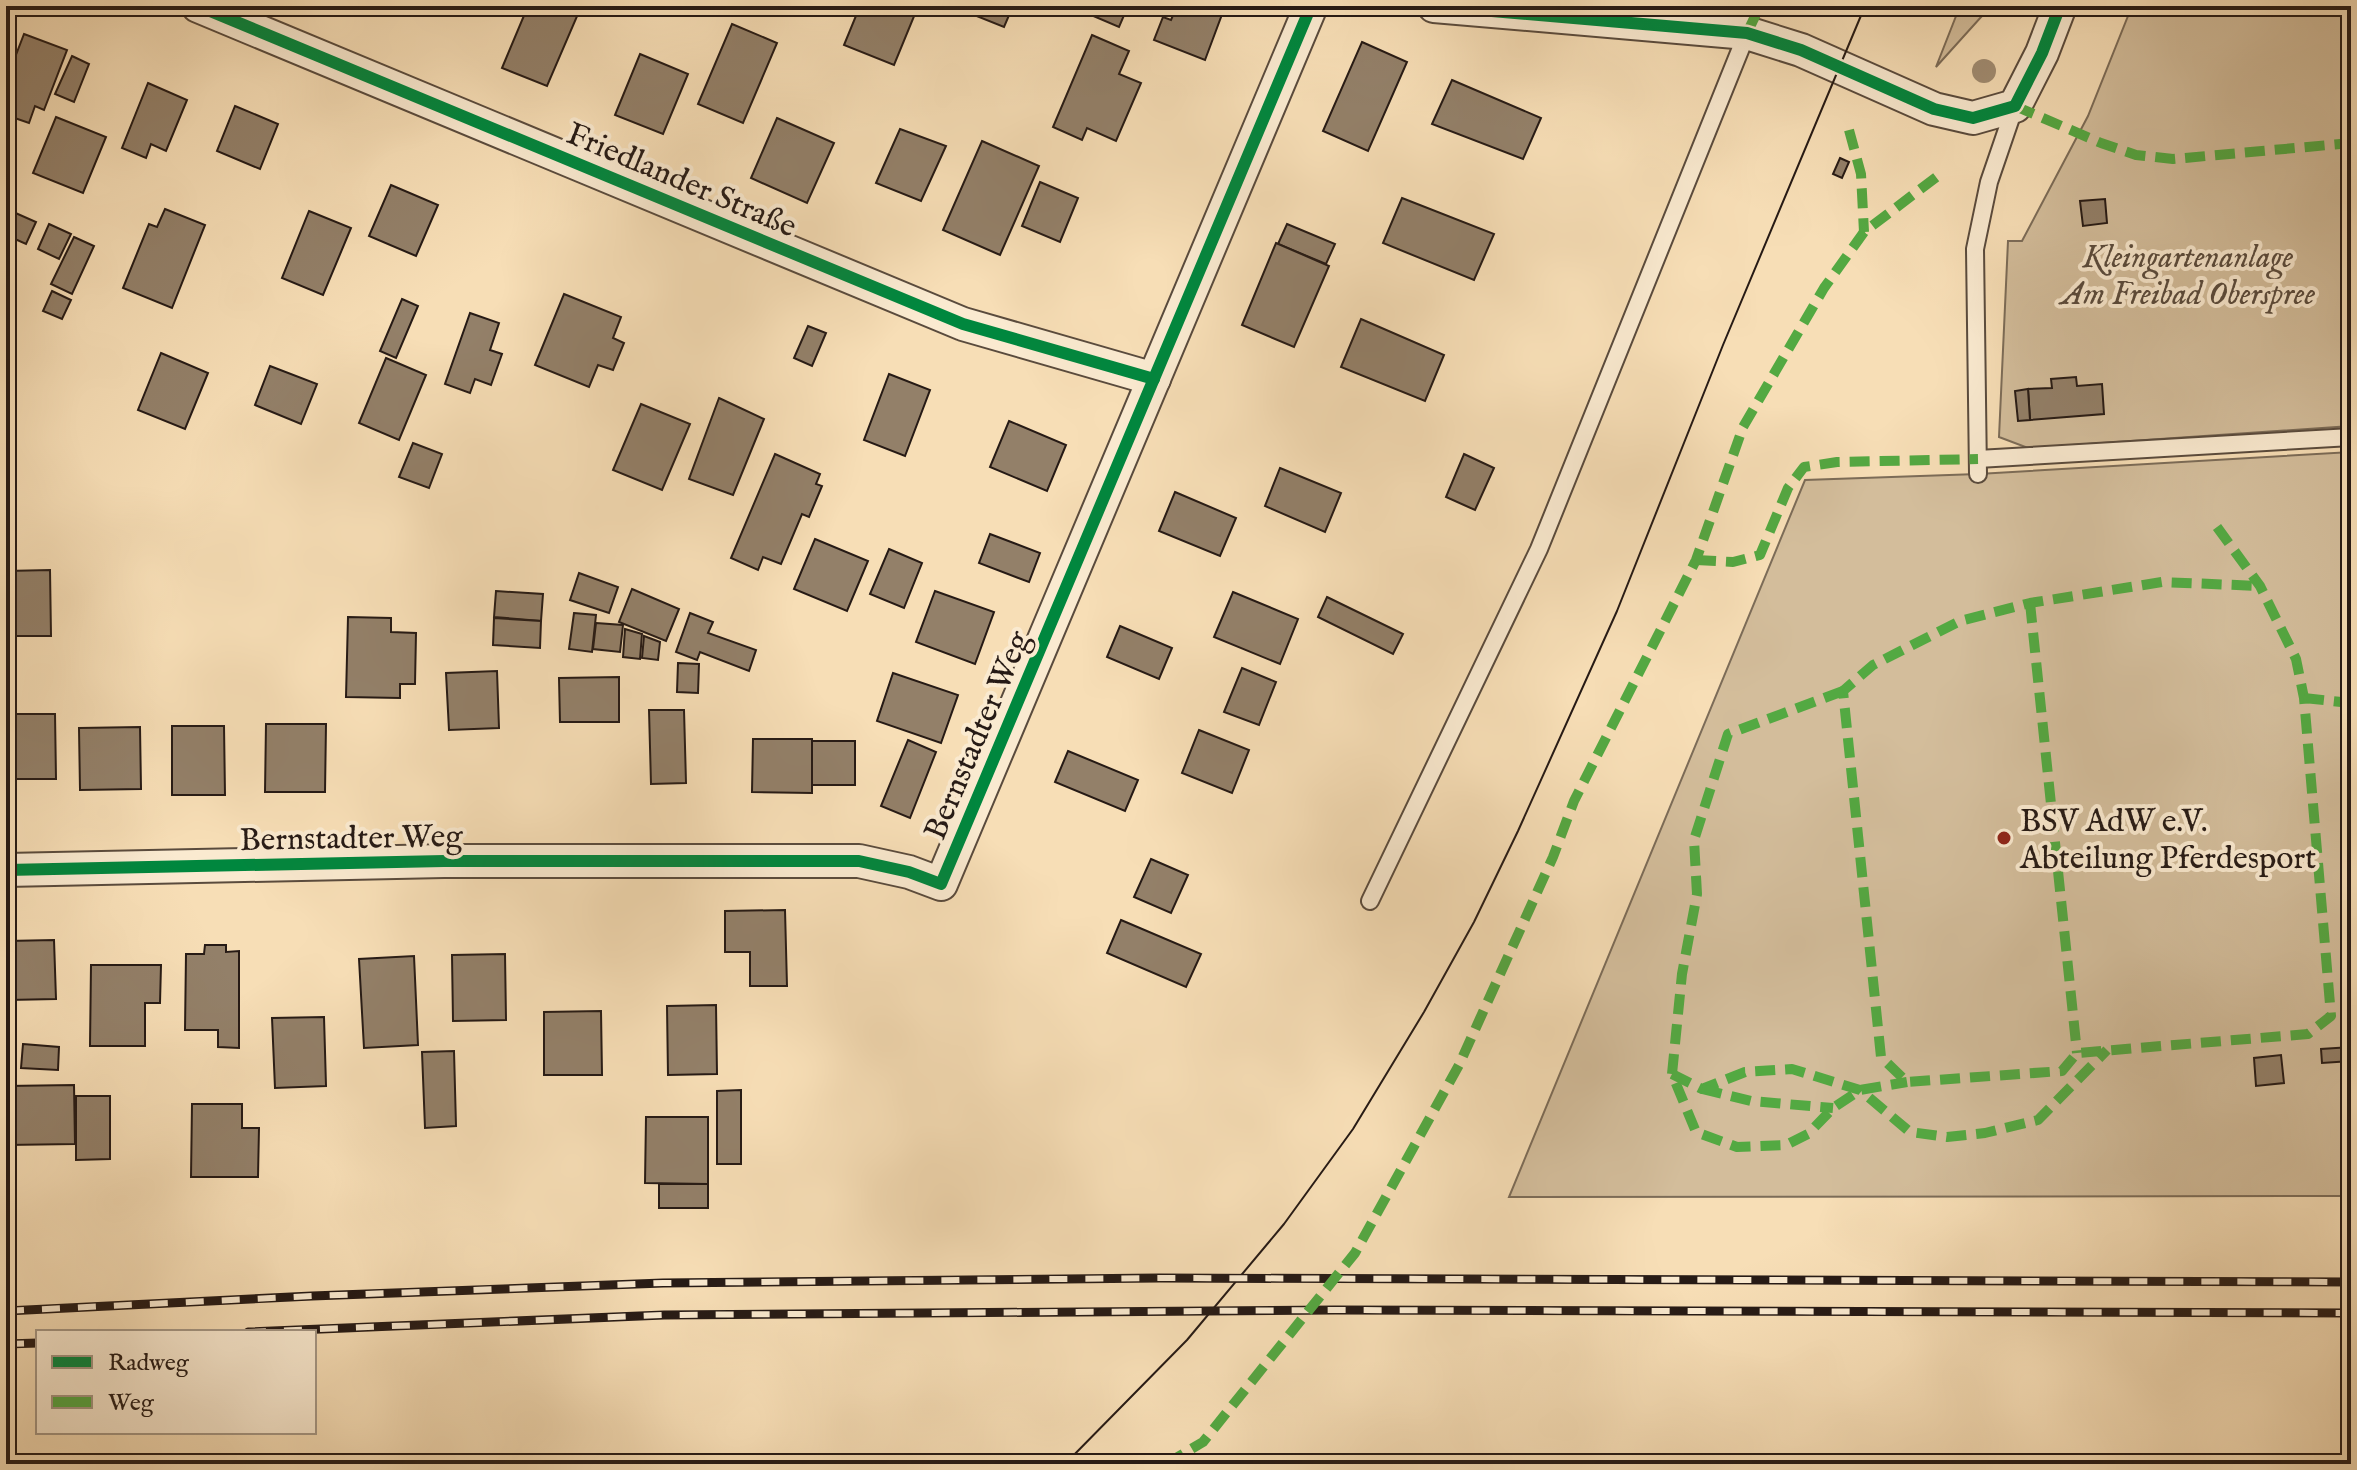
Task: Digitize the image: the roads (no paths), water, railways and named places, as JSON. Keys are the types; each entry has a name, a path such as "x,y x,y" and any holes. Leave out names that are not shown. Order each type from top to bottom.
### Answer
{"street":[{"name":"Friedlander Straße","path":"198,6 963,324 1154,379"},
{"name":"Bernstadter Weg","path":"6,870 444,861 859,861 909,872 941,884 1311,6"},
{"path":"1434,6 1747,33 1801,50 1934,109 1973,118 2015,106 2042,53 2060,6"}],"lane":[{"path":"1370,901 1539,549 1747,33"},
{"path":"2015,106 1989,182 1975,249 1978,466 2351,437"}],"tram line":[{"path":"1065,1464 1187,1340 1284,1224 1353,1129 1474,922 1617,611 1723,345 1865,6"}],"railway":[{"path":"6,1311 663,1283 1159,1278 2351,1282"},
{"path":"297,1330 664,1315 1335,1310 2351,1313"},
{"path":"6,1344 36,1343"}],"place":[{"name":"BSV AdW e.V. Abteilung Pferdesport","path":"2004,838"}],"park label":[{"name":"Kleingartenanlage Am Freibad Oberspree","path":"2188,274"}]}
